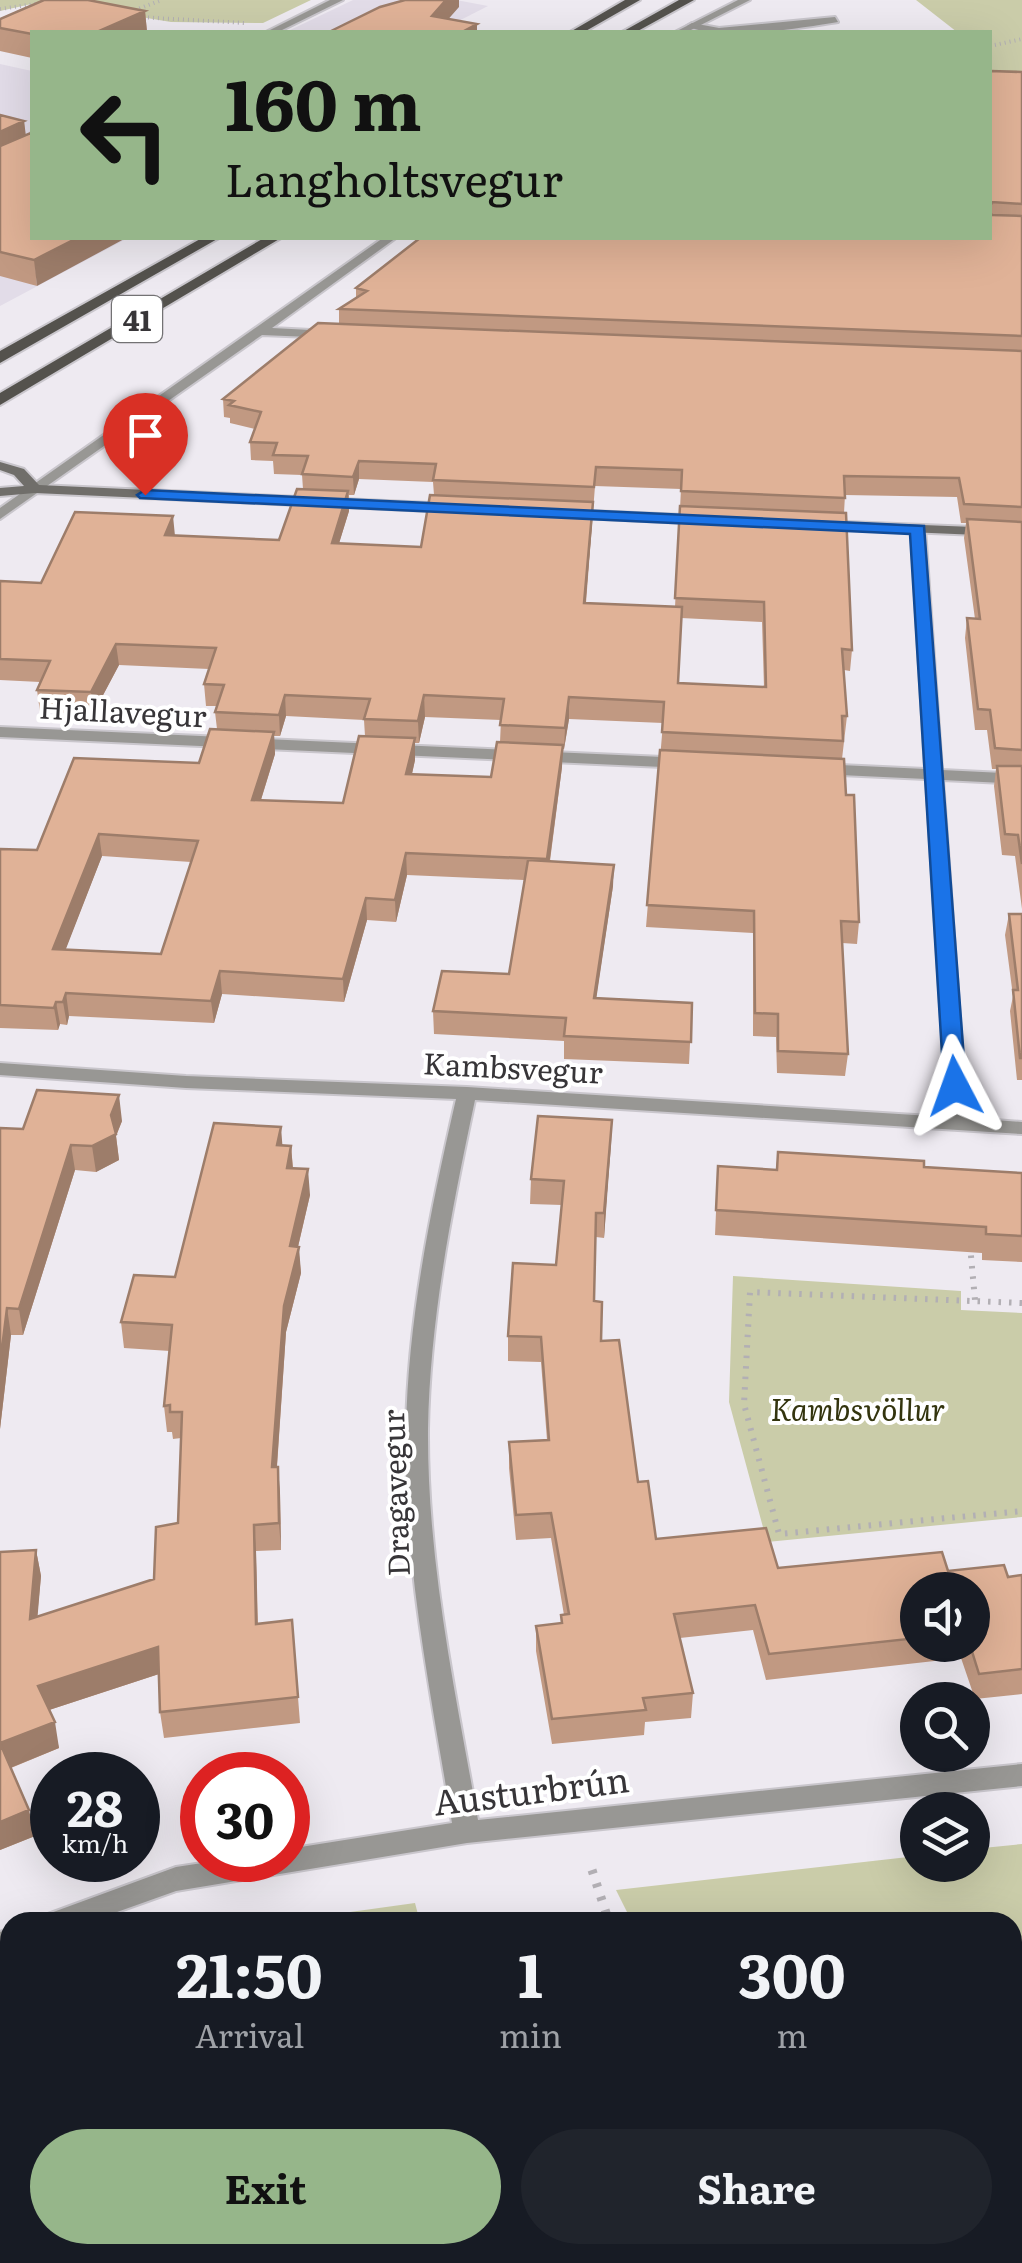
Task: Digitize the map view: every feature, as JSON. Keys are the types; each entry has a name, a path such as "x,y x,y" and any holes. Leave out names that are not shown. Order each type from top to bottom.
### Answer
{"main road":[{"path":"580,30 634,0"},
{"path":"632,30 688,0"},
{"name":"41","path":"0,358 208,240"},
{"name":"41","path":"0,400 271,240"}],"street":[{"path":"276,30 338,0"},
{"path":"684,30 745,0"},
{"path":"739,30 836,20"},
{"path":"692,26 711,30"},
{"path":"0,515 387,240"},
{"path":"260,332 352,336"},
{"path":"0,466 20,472 38,490"},
{"path":"0,492 38,490 468,509"},
{"path":"545,512 720,520"},
{"path":"799,524 1022,533"},
{"path":"918,529 958,1124"},
{"name":"Hjallavegur","path":"0,732 707,764"},
{"path":"801,768 1022,778"},
{"name":"Kambsvegur","path":"0,1069 1022,1128"},
{"name":"Dragavegur","path":"466,1832 428,1604 417,1434 432,1248 467,1093"},
{"name":"Austurbrún","path":"85,1912 176,1879 466,1832 1022,1775"}],"path":[{"path":"162,0 126,14 276,30"},
{"path":"0,9 56,2"},
{"path":"992,46 1022,39"},
{"path":"968,1228 974,1300"},
{"path":"1022,1303 750,1292 744,1404 779,1534 1022,1512"},
{"path":"592,1870 607,1912"}],"shaded area":[{"path":"353,0 456,0 488,6 441,30 290,30"},
{"path":"0,64 30,71 30,240 124,240 0,306"}],"green space":[{"path":"0,0 311,0 263,23 171,22 45,1 0,11"},
{"path":"916,0 1022,0 1022,75 992,74 992,30 954,30"},
{"name":"Kambsvöllur","path":"733,1276 961,1291 961,1310 1022,1313 1022,1517 767,1542 729,1402"},
{"path":"1022,1844 1022,1912 627,1912 616,1890 900,1858 900,1882 990,1882 990,1847"},
{"path":"415,1903 417,1912 350,1912"}],"building":[{"path":"44,0 88,0 145,11 102,30 30,30 30,34 0,28 0,19"},
{"path":"405,0 446,0 432,16 477,24 466,30 333,30 380,7"},
{"path":"992,71 1022,72 1022,204 992,202"},
{"path":"0,115 24,121 0,132"},
{"path":"30,133 30,240 73,240 34,260 0,252 0,146"},
{"path":"992,215 1022,216 1022,336 339,309 367,291 356,288 417,240 992,240"},
{"path":"318,323 1022,351 1022,507 964,504 959,478 844,476 845,498 681,491 682,470 596,467 594,487 433,480 436,464 359,461 353,477 302,474 308,456 273,455 277,443 250,442 261,412 229,405 234,401 223,399"},
{"path":"297,489 348,491 332,543 421,547 430,495 593,502 584,603 682,607 678,683 766,687 764,602 675,598 680,506 846,513 852,650 842,649 847,716 842,716 843,741 662,732 664,702 569,697 565,728 500,725 504,699 424,695 418,721 364,719 370,699 285,695 279,715 215,712 224,685 204,684 216,648 116,644 91,692 37,690 50,661 0,659 0,581 41,583 75,512 173,516 165,535 279,540"},
{"path":"967,519 1022,522 1022,750 995,748 990,710 978,709 967,618 980,619"},
{"path":"210,729 274,732 252,800 343,803 359,736 415,738 406,774 491,777 497,742 563,745 547,859 406,853 395,900 366,898 343,979 220,971 211,1001 66,993 63,1002 56,1002 54,1008 0,1005 0,849 37,850 74,758 199,763","holes":["99,834 198,841 161,954 53,949"]},
{"path":"660,750 844,759 846,795 854,795 859,922 841,921 848,1054 778,1051 778,1014 755,1013 754,911 647,905"},
{"path":"997,766 1022,766 1022,864 1018,835 1005,834"},
{"path":"528,860 614,865 594,998 692,1003 691,1042 564,1036 566,1018 433,1011 442,971 509,974"},
{"path":"1009,914 1022,914 1022,1058 1013,990 1018,990"},
{"path":"37,1090 119,1095 111,1115 116,1134 92,1146 71,1145 19,1309 7,1308 0,1364 0,1128 23,1129"},
{"path":"538,1116 612,1120 604,1213 596,1213 594,1301 602,1302 601,1341 619,1340 638,1482 648,1481 656,1539 766,1528 778,1568 942,1552 948,1571 1004,1565 1008,1577 1022,1575 1022,1669 979,1674 975,1662 990,1662 990,1572 900,1572 900,1640 769,1654 755,1605 674,1614 693,1693 643,1698 646,1710 552,1719 536,1626 562,1623 561,1615 569,1614 551,1513 516,1515 509,1442 549,1440 541,1337 508,1336 513,1263 556,1265 564,1181 531,1179"},
{"path":"214,1123 281,1127 277,1145 291,1146 287,1168 308,1169 290,1246 299,1247 284,1306 272,1467 278,1467 279,1523 254,1525 256,1624 292,1620 298,1697 160,1712 158,1647 38,1686 55,1722 0,1743 0,1552 36,1550 30,1619 154,1579 156,1527 178,1523 182,1412 170,1412 170,1405 164,1406 172,1325 121,1322 134,1275 175,1277"},
{"path":"778,1152 924,1161 924,1167 1022,1173 1022,1236 986,1234 986,1227 716,1210 718,1166 777,1170"},
{"path":"0,1743 29,1810 0,1822"}],"route":[{"path":"145,495 918,529 955,1086"}]}
